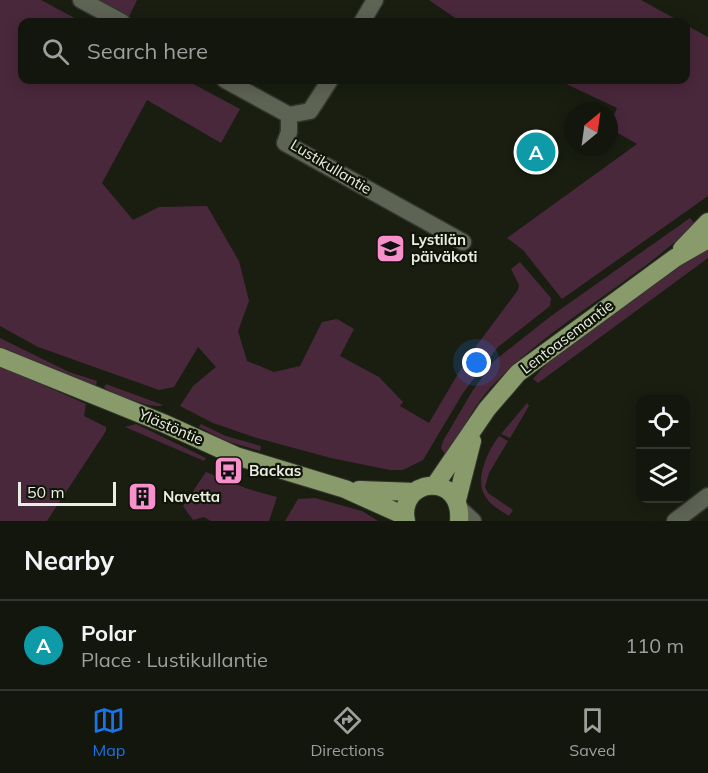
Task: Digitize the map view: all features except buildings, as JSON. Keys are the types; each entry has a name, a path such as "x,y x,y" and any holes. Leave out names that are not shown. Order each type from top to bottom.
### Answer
{"main road":[{"name":"Lentoasemantie","path":"675,258 708,222"},
{"name":"Lentoasemantie","path":"435,485 487,409 518,373 675,258 708,239"},
{"name":"Ylästöntie","path":"0,357 236,456 345,489 405,518"},
{"name":"Lentoasemantie","path":"463,513 474,431"},
{"path":"405,518 405,506 415,492 435,485 451,492 463,513"},
{"name":"Ylästöntie","path":"345,489 415,492"}],"street":[{"path":"81,0 115,18"},
{"path":"364,18 375,0"},
{"name":"Lustikullantie","path":"232,84 289,115 290,132 285,143 463,242"},
{"path":"289,115 310,111 327,84"},
{"path":"675,521 708,496"}],"shaded area":[{"path":"0,0 41,0 75,18 18,18 18,84 193,84 240,109 221,143 147,100 102,183 133,220 159,207 207,206 239,261 249,301 238,331 247,361 274,372 300,366 322,322 337,319 354,329 340,356 379,377 403,402 400,406 429,423 468,357 518,290 519,285 511,269 520,262 551,298 550,306 498,347 463,393 423,460 403,470 390,470 331,458 257,438 213,423 180,406 193,386 216,367 198,347 174,387 159,390 38,347 0,326"},
{"path":"99,0 137,0 129,17"},
{"path":"429,0 641,0 674,18 455,18"},
{"path":"690,27 708,37 708,196 562,299 523,250 507,238 637,144 618,133 618,102 604,102 566,84 690,84"},
{"path":"690,218 695,224 671,246 538,344 491,387 473,412 447,457 441,448 443,441 473,390 494,361 551,316"},
{"path":"708,244 708,258 538,383 533,379 549,361"},
{"path":"0,338 69,372 97,381 96,386 0,348"},
{"path":"0,366 86,404 84,416 106,427 106,431 47,521 0,521"},
{"path":"106,384 163,405 151,405 125,397 104,388"},
{"path":"527,403 529,406 510,438 501,434"},
{"path":"136,424 206,458 204,461 125,427"},
{"path":"201,424 226,436 261,446 260,451 226,441 199,427"},
{"path":"499,436 508,441 489,473 485,487 488,493 513,510 509,516 489,501 484,494 481,480 484,464"},
{"path":"206,472 248,489 277,497 269,521 211,521 204,517 193,520 183,506"},
{"path":"315,498 362,511 378,521 285,521 298,499"}],"place":[{"name":"Polar","path":"536,152"},
{"name":"Lystilän päiväkoti","path":"390,249"},
{"name":"Backas","path":"228,471"},
{"name":"Navetta","path":"142,497"}]}
